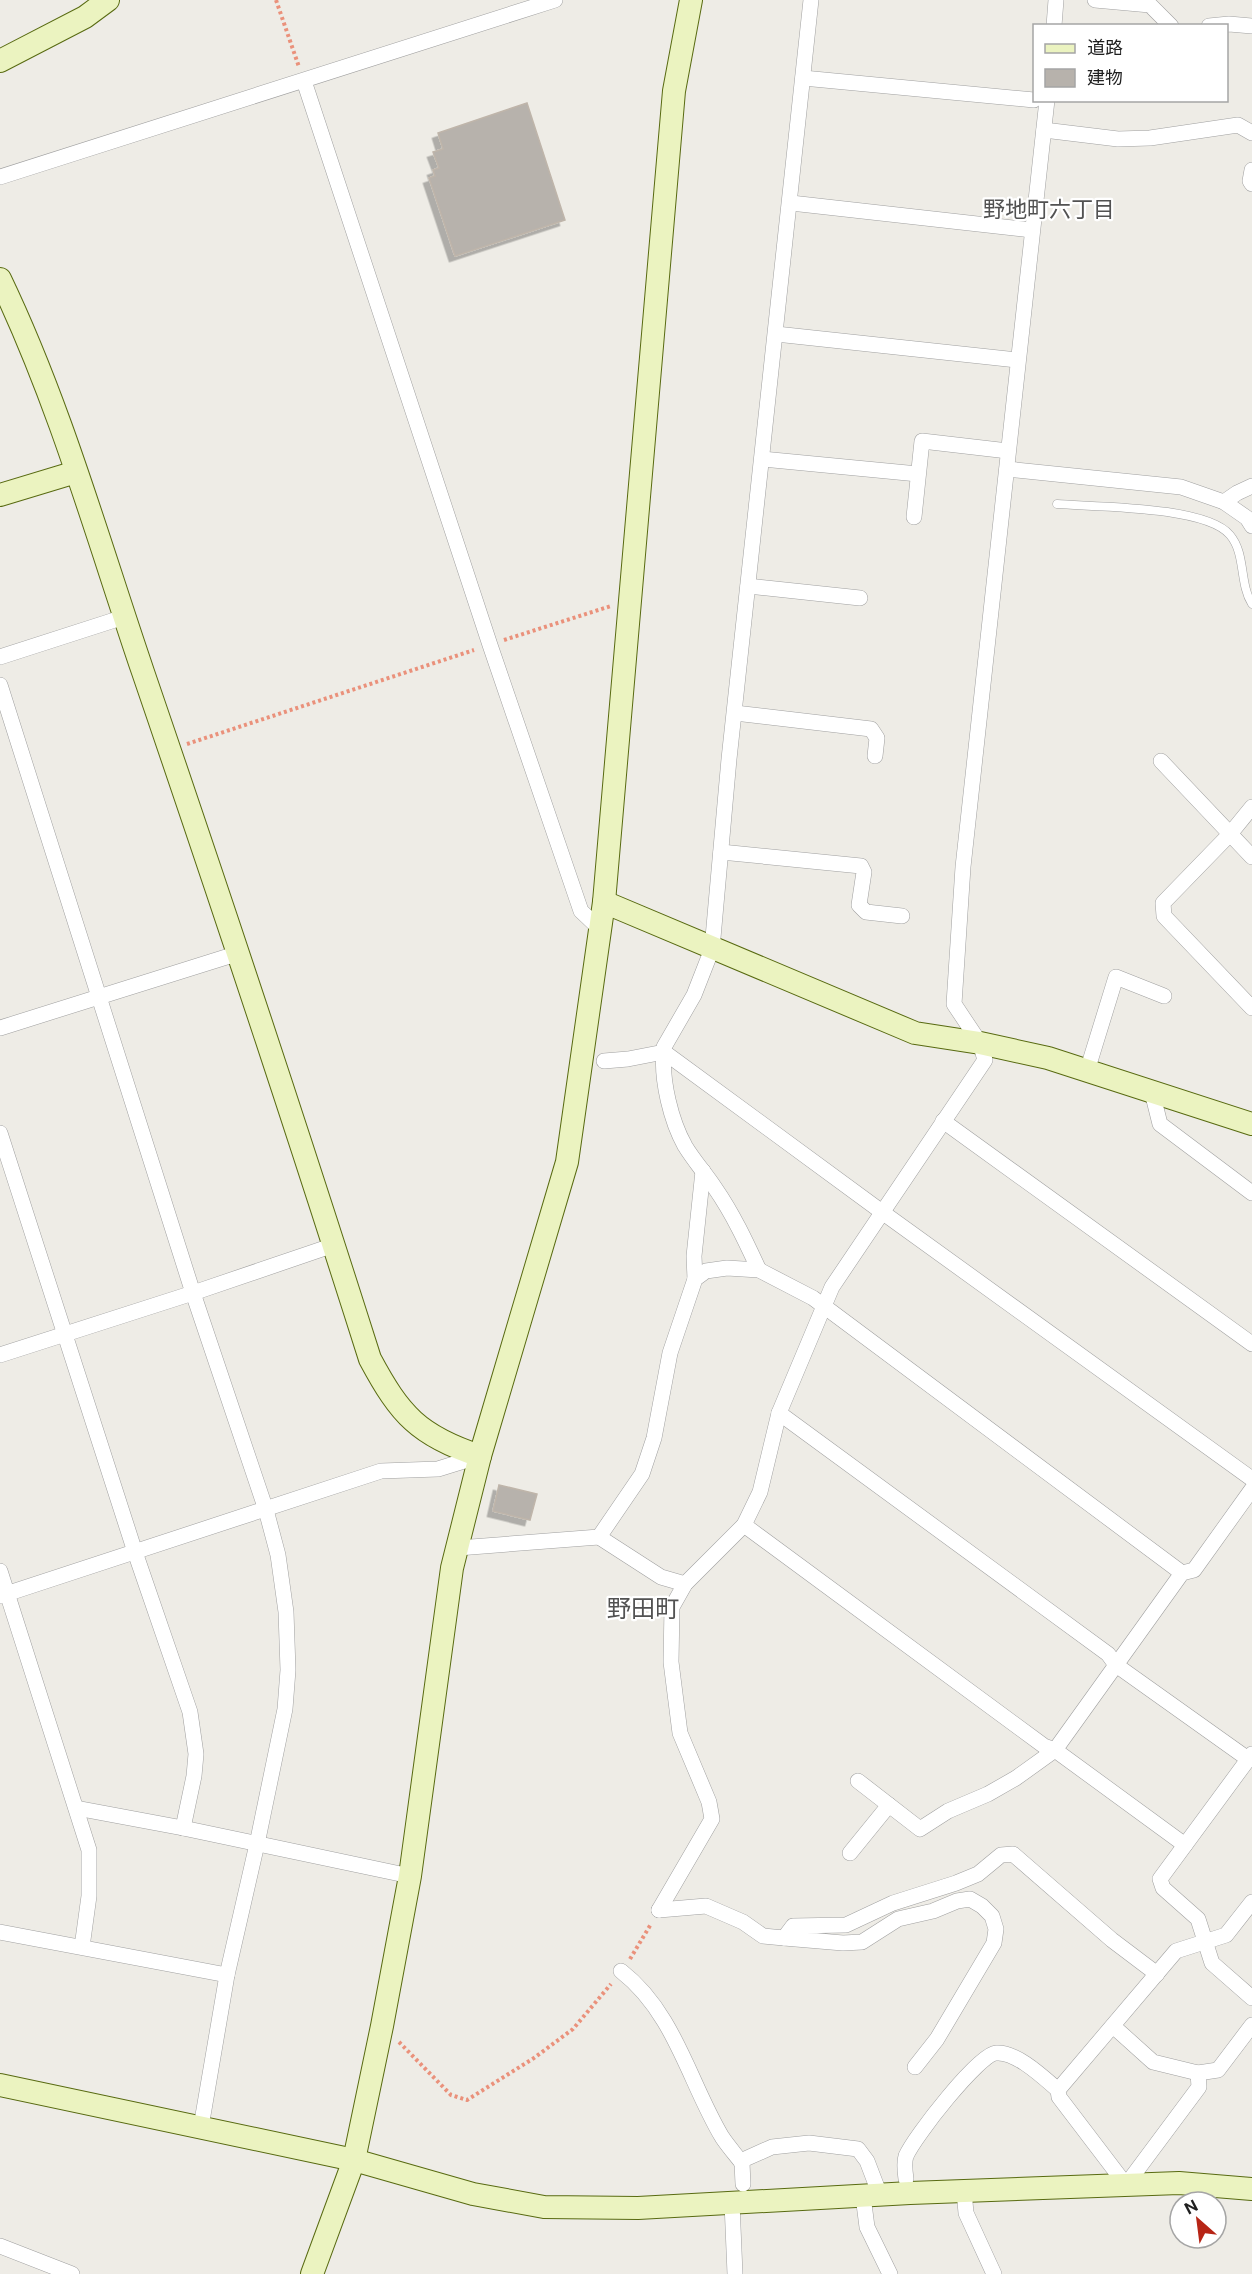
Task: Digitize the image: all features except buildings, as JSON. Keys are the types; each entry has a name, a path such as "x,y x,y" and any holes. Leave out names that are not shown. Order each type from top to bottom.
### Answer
{"street":[{"path":"0,61 85,17 108,0"},
{"path":"0,177 555,0"},
{"path":"312,2274 354,2160 382,2026 410,1876 452,1568 480,1456 567,1162 604,902 674,91 691,0"},
{"path":"759,1270 738,1225 685,1146 674,1122 662,1071 664,1047 694,995 712,949 748,586 811,0"},
{"path":"1054,24 1056,0"},
{"path":"1095,0 1151,2 1169,24"},
{"path":"1228,24 1252,26"},
{"path":"803,78 1033,100"},
{"path":"304,81 490,645 581,911 600,929"},
{"path":"659,1911 712,1819 709,1802 680,1733 671,1662 672,1607 685,1584 744,1525 759,1492 779,1413 832,1287 985,1060 980,1043 954,1004 963,867 1047,102"},
{"path":"1044,130 1118,139 1150,138 1238,125 1252,133"},
{"path":"1252,170 1250,181 1252,184"},
{"path":"790,203 1032,230"},
{"path":"0,279 25,331 76,472 238,953 370,1359 389,1394 405,1416 432,1437 456,1449 480,1456"},
{"path":"776,334 1017,360"},
{"path":"914,517 922,441 1008,451"},
{"path":"762,459 918,474"},
{"path":"1007,469 1181,487 1224,502 1247,518 1252,526"},
{"path":"0,495 76,472"},
{"path":"1224,502 1252,486"},
{"path":"748,586 860,598"},
{"path":"0,657 124,617"},
{"path":"0,685 193,1293 266,1510 278,1555 286,1612 288,1670 285,1709 257,1844 226,1975 201,2127"},
{"path":"735,713 871,729 877,738 875,756"},
{"path":"1161,761 1252,857"},
{"path":"1252,807 1230,834 1163,903 1164,916 1252,1008"},
{"path":"721,852 861,866 864,872 859,905 866,912 902,916"},
{"path":"604,902 915,1033 980,1043 1048,1058 1252,1124"},
{"path":"0,1028 238,953"},
{"path":"1087,1071 1116,977 1164,996"},
{"path":"604,1061 664,1052 1252,1479"},
{"path":"1152,1092 1160,1124 1252,1193"},
{"path":"943,1121 1252,1344"},
{"path":"0,1133 135,1552 190,1712 196,1754 194,1776 183,1828"},
{"path":"599,1537 642,1473 654,1438 670,1353 695,1280 694,1256 703,1171"},
{"path":"0,1355 334,1245"},
{"path":"695,1280 706,1271 727,1268 759,1270 813,1298 1182,1573"},
{"path":"779,1413 1108,1654 1116,1665 1250,1756 1160,1879 1163,1888 1198,1919 1212,1964 1252,1998"},
{"path":"4,1595 381,1471 438,1469 480,1456"},
{"path":"858,1781 920,1829 948,1811 988,1794 1017,1778 1055,1750 1182,1573 1194,1570 1252,1489"},
{"path":"744,1525 1044,1746 1055,1750 1185,1845"},
{"path":"458,1548 599,1537 661,1577 685,1584"},
{"path":"0,1571 4,1595 89,1850 89,1896 82,1947"},
{"path":"850,1853 889,1805"},
{"path":"76,1808 410,1876"},
{"path":"784,1938 793,1926 846,1925 893,1903 957,1883 978,1874 1001,1855 1013,1854 1067,1902 1157,1974"},
{"path":"659,1911 706,1906 743,1922 764,1936 843,1943 862,1942 898,1919 970,1899 992,1916 996,1929 994,1943 937,2039 915,2067"},
{"path":"1058,2090 1176,1951 1227,1935 1252,1902"},
{"path":"0,1932 226,1975"},
{"path":"621,1971 633,1980 659,2013 682,2052 719,2131 742,2163"},
{"path":"1113,2026 1153,2062 1198,2073 1218,2070 1252,2025"},
{"path":"906,2178 906,2157 923,2129 980,2061 994,2052 1006,2054 1035,2070 1058,2090 1059,2097 1126,2185"},
{"path":"1126,2185 1199,2087 1198,2073"},
{"path":"0,2085 354,2160 473,2194 544,2207 638,2208 737,2194 871,2196 1179,2183 1251,2186"},
{"path":"735,2274 737,2194 742,2163 745,2159 772,2147 809,2143 858,2149 867,2161 871,2196 867,2227 890,2274"},
{"path":"964,2191 966,2213 994,2274"},
{"path":"0,2246 72,2274"}],"lane":[{"path":"1057,504 1174,513 1211,521 1230,535 1240,555 1245,593 1252,604"}],"path":[{"path":"276,0 304,81"},
{"path":"170,750 630,599"},
{"path":"382,2026 451,2096 467,2100 534,2058 573,2029 621,1971 659,1911"}],"district":[{"name":"野地町六丁目","path":"1049,209"},
{"name":"野田町","path":"643,1609"}]}
